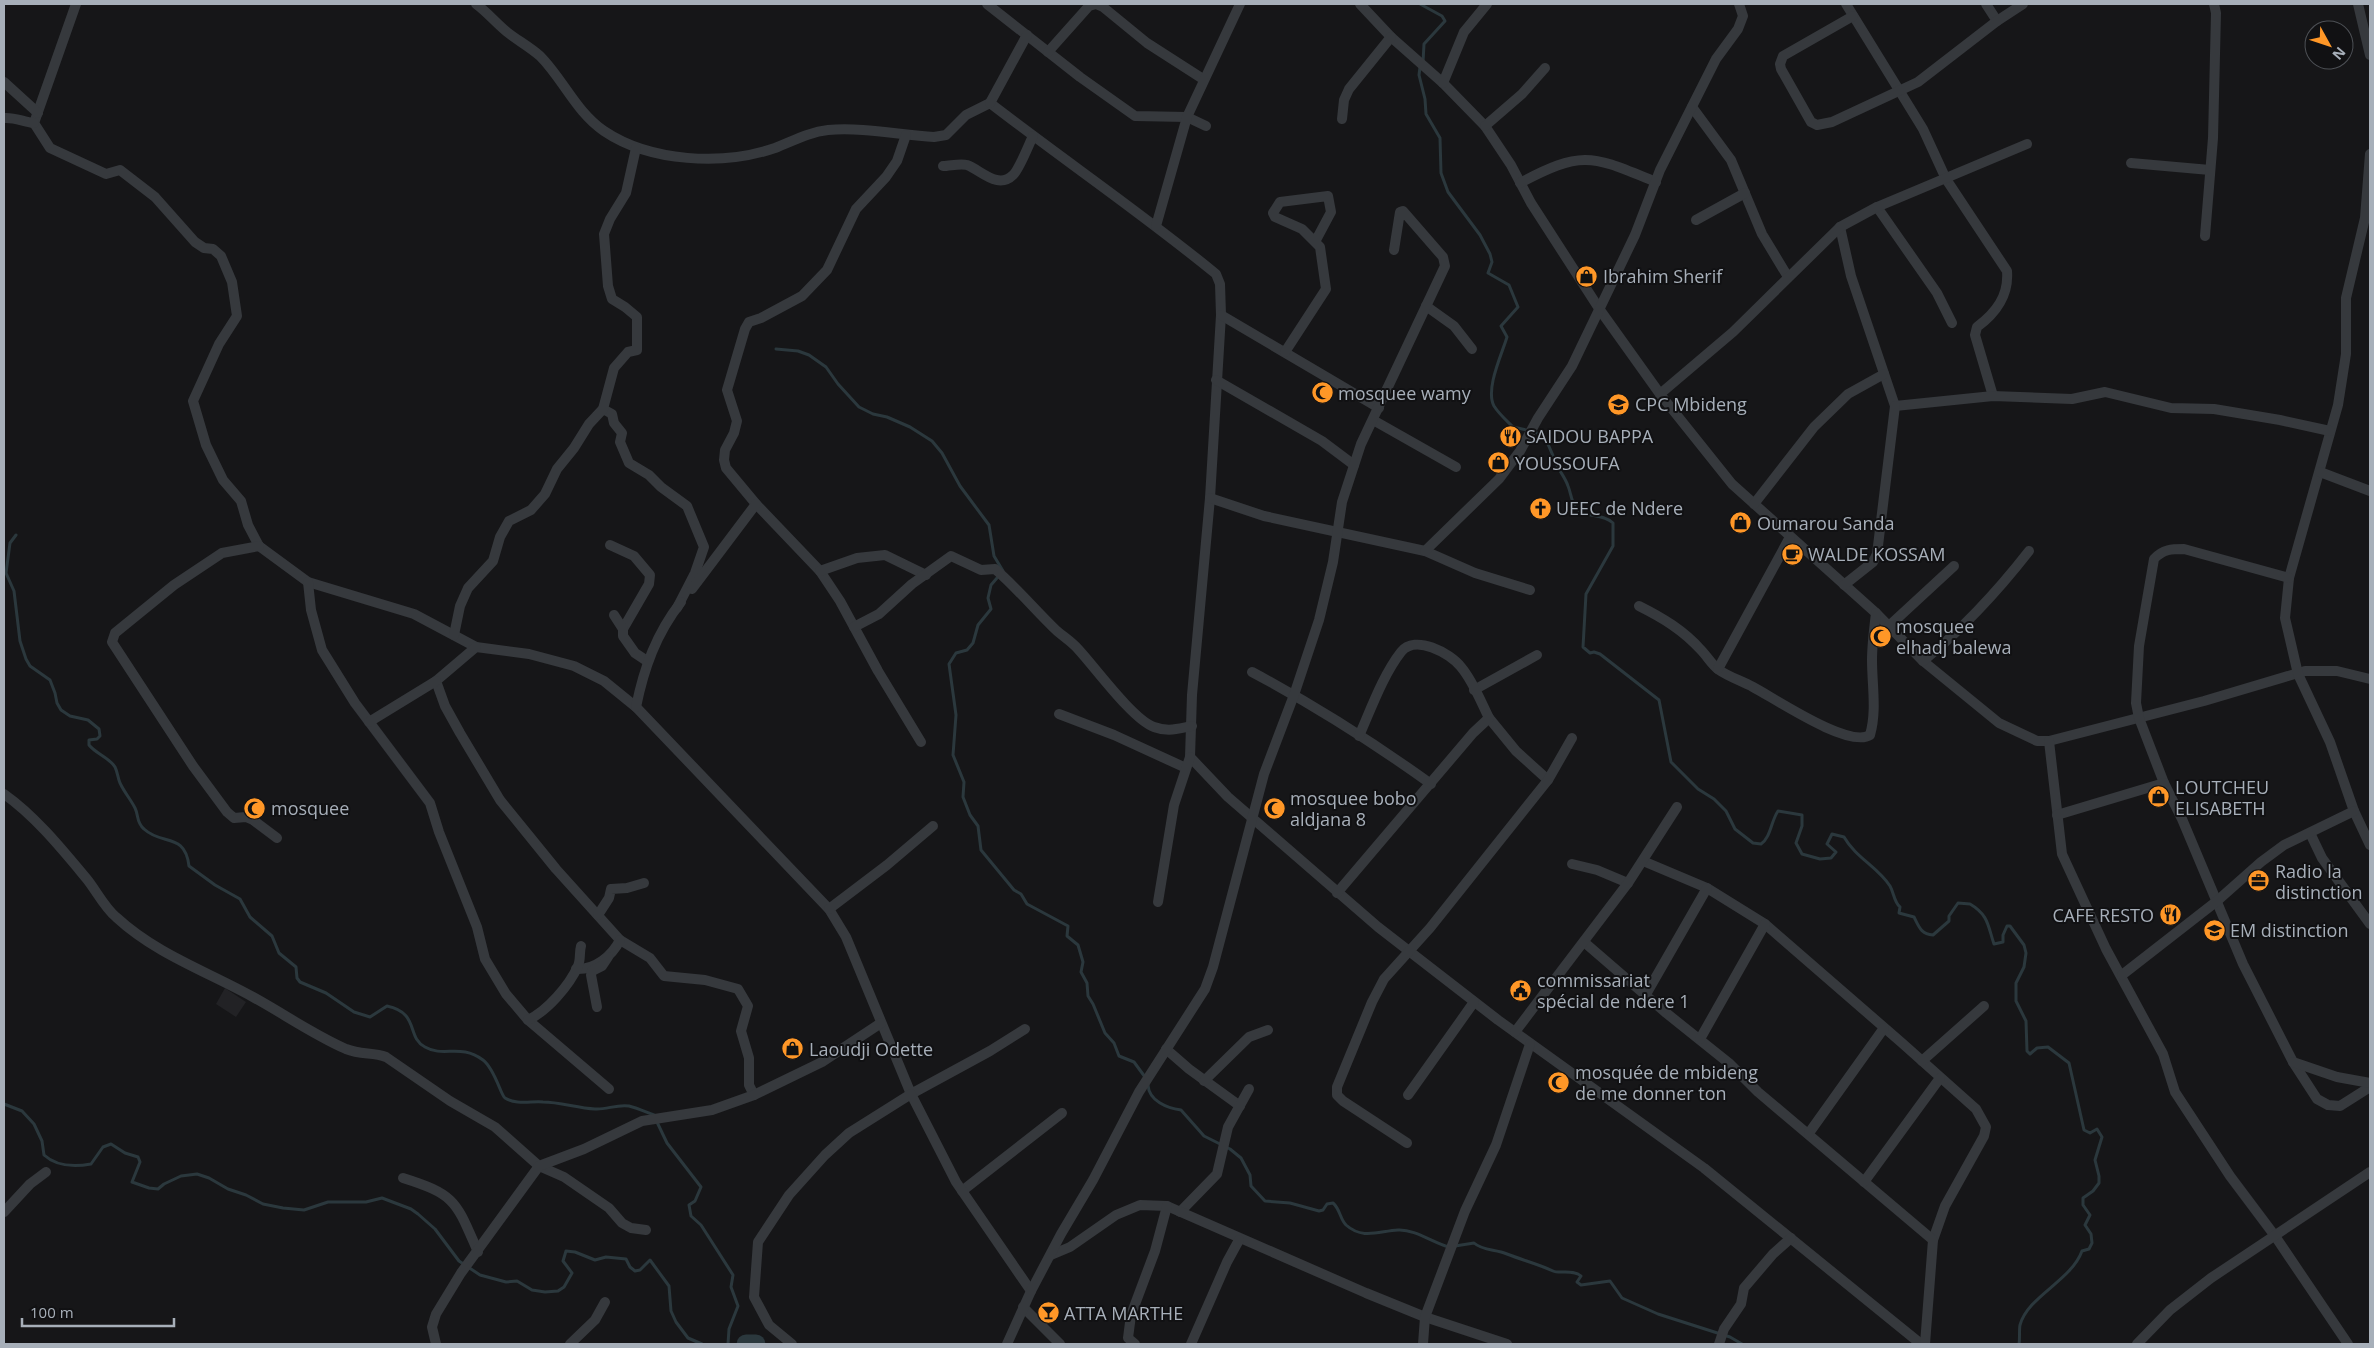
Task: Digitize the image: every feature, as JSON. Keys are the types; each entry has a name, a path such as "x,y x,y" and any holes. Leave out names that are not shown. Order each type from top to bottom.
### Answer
{"street":[{"path":"36,118 76,4"},
{"path":"476,4 507,32 540,56 574,101 603,130 636,148 662,155 720,158 774,148 807,134 829,130 934,137 946,135 966,115 990,103 1027,35"},
{"path":"987,4 1135,116 1187,117 1206,126"},
{"path":"1048,52 1089,6 1096,4 1103,7 1148,43 1203,79"},
{"path":"1156,226 1187,117 1203,79 1240,4"},
{"path":"1360,4 1391,37 1443,83 1484,126 1511,166 1548,231 1600,310 1660,394 1732,484 1790,538 1876,613 1923,661 1999,723 2012,731 2037,741 2049,741 2139,718 2305,671 2320,669 2337,671 2370,679"},
{"path":"1443,83 1464,32 1487,4"},
{"path":"1425,552 1499,479 1520,451 1538,418 1572,366 1600,310 1656,182 1692,107 1716,59 1738,30 1743,16 1739,4"},
{"path":"1846,4 1923,129 1946,179 2007,271 2008,281 2002,298 1993,315 1977,327 1975,335 1993,396"},
{"path":"1986,4 1997,21"},
{"path":"1853,16 1783,56 1781,60 1782,69 1812,122 1817,125 1832,122 1918,82 1997,21 2023,4"},
{"path":"2205,236 2213,138 2216,13 2214,4"},
{"path":"2358,4 2370,55"},
{"path":"1342,119 1344,100 1349,89 1391,37"},
{"path":"1484,126 1522,94 1545,68"},
{"path":"4,82 36,118 50,148 106,174 120,170 155,197 195,242 204,248 214,249 221,256 232,282 237,316 219,344 193,401 206,445 223,480 241,501 248,525 259,546 275,555 308,582 414,614 476,647 529,654 574,666 604,681 636,707 829,908 846,937 911,1094 937,1147 962,1191 1030,1291"},
{"path":"990,103 1156,226 1216,274 1220,284 1221,314 1210,498 1192,695 1190,757 1174,805 1158,902"},
{"path":"1692,107 1727,152 1762,234 1788,277"},
{"path":"4,118 16,117 24,122 36,118"},
{"path":"906,135 897,161 886,177 856,208 837,252 818,282 802,296 760,318 754,318 745,329 727,390 737,421 734,433 725,450 724,460 726,468 756,504 820,570 921,742"},
{"path":"943,166 966,165 985,176 1004,180 1013,176 1033,136"},
{"path":"1660,394 1733,332 1840,226 1877,207 2027,144"},
{"path":"454,634 460,606 468,588 493,562 500,537 509,521 531,510 545,494 557,469 574,448 589,424 603,409 614,368 628,352 637,350 637,317 625,306 612,299 608,286 604,234 610,219 626,193 636,148"},
{"path":"2370,154 2365,218 2346,298 2346,354 2338,405 2290,578 2285,618 2298,674 2330,742 2354,811 2370,845"},
{"path":"1520,182 1565,161 1593,159 1612,164 1656,182"},
{"path":"2131,163 2210,170"},
{"path":"1696,220 1745,193"},
{"path":"1285,352 1326,289 1320,247 1315,242 1302,229 1276,217 1273,213 1280,202 1328,196 1332,212 1315,242"},
{"path":"1877,207 1937,292 1952,323"},
{"path":"1007,1344 1030,1291 1051,1256 1139,1092 1205,989 1222,933 1264,774 1294,695 1319,620 1333,562 1336,530 1354,465 1445,266 1443,257 1403,211 1400,212 1394,250"},
{"path":"1840,226 1851,276 1895,406 1878,554 1874,562 1844,585"},
{"path":"1426,306 1454,326 1472,349"},
{"path":"1221,314 1379,408"},
{"path":"1754,504 1814,426 1848,394 1884,374"},
{"path":"1216,380 1322,441 1354,465"},
{"path":"1895,406 1993,396 2072,399 2106,392 2171,408 2214,409 2330,431"},
{"path":"603,409 612,414 614,423 622,433 620,442 629,462 649,475 661,487 687,506 696,525 704,547 677,608"},
{"path":"1373,420 1456,467"},
{"path":"2320,472 2370,491"},
{"path":"1210,498 1264,516 1336,530 1383,544 1425,552 1475,573 1530,590"},
{"path":"636,707 647,662 663,626 756,504"},
{"path":"1718,669 1790,538"},
{"path":"610,545 634,556 650,575 646,590 624,629 623,636 635,653 647,662"},
{"path":"259,546 222,553 164,593 115,633 112,642 193,766 227,812 234,818 246,817 253,820 277,838"},
{"path":"2290,578 2184,549 2170,549 2160,552 2154,558 2139,646 2136,703 2139,718 2164,783 2182,819 2202,871 2217,901 2243,964 2293,1062 2317,1098 2328,1105 2340,1106 2370,1087"},
{"path":"1923,661 1983,608 2029,551"},
{"path":"820,570 857,558 885,556 926,575"},
{"path":"854,627 879,614 912,584 951,556 981,570 995,569 1019,590 1057,631 1077,648 1102,679 1132,710 1153,727 1174,730 1192,726"},
{"path":"1889,626 1954,566"},
{"path":"308,582 311,610 322,650 369,722 430,803 439,832 478,927 485,959 506,994 528,1020 609,1089"},
{"path":"1639,606 1664,618 1683,631 1718,669 1806,718 1851,736 1867,737 1870,735 1873,716 1872,658 1876,613"},
{"path":"614,615 624,629"},
{"path":"1359,736 1379,692 1401,652 1410,645 1420,644 1444,653 1461,667 1489,718 1516,751 1548,780"},
{"path":"369,722 436,681 476,647"},
{"path":"1474,690 1537,655"},
{"path":"1252,672 1294,695 1431,784"},
{"path":"436,681 445,706 500,800 556,869 620,940 650,958 664,976 705,980 738,989 748,1006 742,1031 749,1058 749,1084 754,1095"},
{"path":"1059,714 1114,734 1186,768"},
{"path":"1337,893 1473,733 1489,718"},
{"path":"1407,1143 1343,1101 1337,1095 1337,1087 1372,1002 1384,979 1410,952 1548,780 1572,738"},
{"path":"2049,741 2062,854 2106,949 2122,975 2163,1054 2175,1092 2230,1176 2275,1236 2348,1344"},
{"path":"1190,757 1209,778 1337,893 1410,952 1530,1044 1676,1147 1921,1344"},
{"path":"2057,815 2164,783"},
{"path":"4,794 19,805 57,845 87,879 114,916 140,938 176,960 252,997 296,1023 347,1049 368,1055 377,1054 386,1057 495,1128 539,1166 564,1177 609,1208 622,1224 630,1228 646,1230"},
{"path":"1515,1032 1628,883 1643,861 1651,844 1677,807"},
{"path":"2122,975 2217,901 2261,862 2284,845 2354,811"},
{"path":"829,908 887,865 932,826"},
{"path":"2310,833 2322,858 2370,924"},
{"path":"1643,861 1707,888 1765,924 1976,1110 1986,1127 1984,1136 1945,1206 1933,1240 1926,1344"},
{"path":"1572,864 1597,870 1628,883"},
{"path":"598,915 609,898 611,889 627,888 644,883"},
{"path":"1645,996 1707,888"},
{"path":"1700,1039 1765,924"},
{"path":"597,1008 591,975 592,971 602,966 620,940"},
{"path":"1584,942 1645,996 1700,1039 1933,1240"},
{"path":"528,1020 536,1016 561,992 580,960 581,946"},
{"path":"576,969 594,966 608,957"},
{"path":"1408,1095 1474,1002"},
{"path":"1922,1062 1984,1006"},
{"path":"436,1344 432,1327 436,1314 461,1273 539,1166 584,1149 642,1121 712,1110 754,1095 822,1062 881,1023"},
{"path":"1809,1133 1884,1028"},
{"path":"792,1344 769,1325 754,1297 758,1242 789,1195 826,1154 849,1133 911,1094 990,1052 1025,1029"},
{"path":"1204,1081 1249,1037 1268,1030"},
{"path":"1423,1344 1425,1317 1465,1211 1496,1145 1530,1044"},
{"path":"1166,1049 1204,1081 1240,1106"},
{"path":"2293,1062 2337,1077 2370,1083"},
{"path":"1864,1182 1940,1078"},
{"path":"1180,1212 1217,1174 1228,1127 1250,1089"},
{"path":"962,1191 1062,1113"},
{"path":"4,1212 30,1184 46,1172"},
{"path":"2137,1344 2170,1310 2211,1278 2370,1172"},
{"path":"402,1178 441,1192 455,1204 476,1254"},
{"path":"1051,1256 1070,1247 1116,1215 1140,1205 1167,1206 1239,1240 1425,1317 1507,1344"},
{"path":"1135,1344 1128,1338 1131,1315 1155,1251 1167,1206"},
{"path":"1720,1343 1724,1329 1741,1304 1744,1288 1773,1254 1791,1238"},
{"path":"1191,1344 1227,1262 1239,1240"},
{"path":"570,1344 595,1320 605,1302"},
{"path":"1023,1307 1060,1344"}],"shaded area":[{"path":"225,988 246,1002 236,1017 216,1004"}],"waterway":[{"path":"1420,4 1442,16 1445,21 1424,44 1423,62"},
{"path":"1420,67 1419,75 1425,99 1426,114 1440,138 1441,173 1448,192 1480,235 1490,254 1492,262 1488,273 1509,285 1518,307 1501,326 1507,337 1493,381 1492,399 1494,406 1513,427 1533,431 1545,439 1567,483 1576,508 1584,513 1613,523 1613,546 1586,594 1583,647 1590,653 1600,654 1659,700 1671,762 1698,789 1714,799 1726,811 1735,829 1753,843 1761,844 1764,841 1778,811 1802,815 1802,826 1796,843 1802,854 1820,859 1831,858 1836,852 1827,844 1832,834 1844,837 1855,851 1885,879 1890,886 1896,903 1900,907 1899,913 1914,917 1917,924 1926,933 1933,935 1949,921 1949,916 1958,903 1970,904 1981,912 1989,927 1994,944 2003,942 2003,935 2007,926 2010,926 2024,945 2026,953 2024,967 2016,983 2016,1001 2026,1021 2027,1051 2030,1054 2037,1048 2048,1047 2069,1063 2084,1130 2090,1133 2097,1129 2102,1137 2095,1160 2099,1183 2093,1191 2083,1198 2083,1205 2090,1215 2085,1225 2091,1234 2092,1243 2089,1249 2082,1251 2077,1262 2069,1271 2032,1305 2020,1325 2019,1344"},
{"path":"776,349 798,351 809,355 826,367 838,384 859,407 910,427 932,441 942,453 960,486 989,525 994,556 1003,571 991,585 988,598 991,609 978,625 973,643 967,650 956,653 949,664 956,715 953,755 964,782 963,797 970,815 978,826 981,850 1014,890 1021,894 1027,904 1068,926 1067,936 1078,945 1083,962 1081,972 1087,983 1088,996 1105,1033 1114,1043 1119,1056 1134,1062 1145,1077"},
{"path":"16,535 10,543 6,573 14,591 20,641 30,666 50,680 61,710 70,716 88,720 99,729 100,736 97,739 89,740 89,745 115,767 120,783 135,808 141,826 151,834 178,844 187,855 189,866 215,885 240,899 250,917 272,936 279,953 296,967 297,978 300,982 326,993 354,1012 370,1017 387,1006 397,1009 409,1019 419,1043 425,1047 439,1051 467,1052 483,1060 491,1069 503,1096 509,1100 549,1102 595,1109 629,1106 654,1115"},
{"path":"1148,1085 1149,1091 1160,1103 1170,1108 1181,1110 1204,1136 1230,1149 1241,1158 1250,1175 1251,1186 1265,1201 1290,1203 1319,1211 1323,1210 1327,1204 1333,1203 1342,1220 1352,1230 1371,1234 1404,1230 1449,1247"},
{"path":"4,1104 22,1111 34,1124 42,1141 44,1155 54,1162 72,1166 91,1164 103,1147 111,1144 125,1153 138,1157 140,1162 132,1182 149,1188 158,1189 181,1176 197,1174 263,1204 283,1208 304,1210 328,1202 366,1202 382,1198 411,1209 418,1214 435,1229 459,1261 480,1275 506,1282 517,1281 532,1290 558,1291 564,1287 572,1273 563,1261 566,1251 575,1252 595,1260 606,1257 626,1259 630,1267 635,1271 640,1270 650,1260 669,1286 671,1311 676,1322 688,1338 702,1344"},
{"path":"656,1120 667,1143 701,1187 695,1201 689,1205 691,1216 701,1225 733,1275 731,1287 738,1306 729,1329 728,1344"},
{"path":"1455,1246 1474,1243 1556,1272 1575,1273 1581,1276 1577,1282 1581,1285 1610,1281 1622,1298 1658,1314 1730,1337 1742,1344"},
{"path":"746,1344 756,1344"}],"place":[{"name":"Ibrahim Sherif","path":"1587,276"},
{"name":"mosquee wamy","path":"1322,393"},
{"name":"CPC Mbideng","path":"1619,404"},
{"name":"SAIDOU BAPPA","path":"1510,436"},
{"name":"YOUSSOUFA","path":"1499,463"},
{"name":"UEEC de Ndere","path":"1540,508"},
{"name":"Oumarou Sanda","path":"1741,523"},
{"name":"WALDE KOSSAM","path":"1792,554"},
{"name":"mosquee elhadj balewa","path":"1880,636"},
{"name":"LOUTCHEU ELISABETH","path":"2159,797"},
{"name":"mosquee","path":"255,808"},
{"name":"mosquee bobo aldjana 8","path":"1274,808"},
{"name":"Radio la distinction","path":"2259,881"},
{"name":"CAFE RESTO","path":"2170,915"},
{"name":"EM distinction","path":"2214,930"},
{"name":"commissariat spécial de ndere 1","path":"1521,990"},
{"name":"Laoudji Odette","path":"793,1049"},
{"name":"mosquée de mbideng de me donner ton","path":"1559,1082"},
{"name":"ATTA MARTHE","path":"1048,1313"}]}
